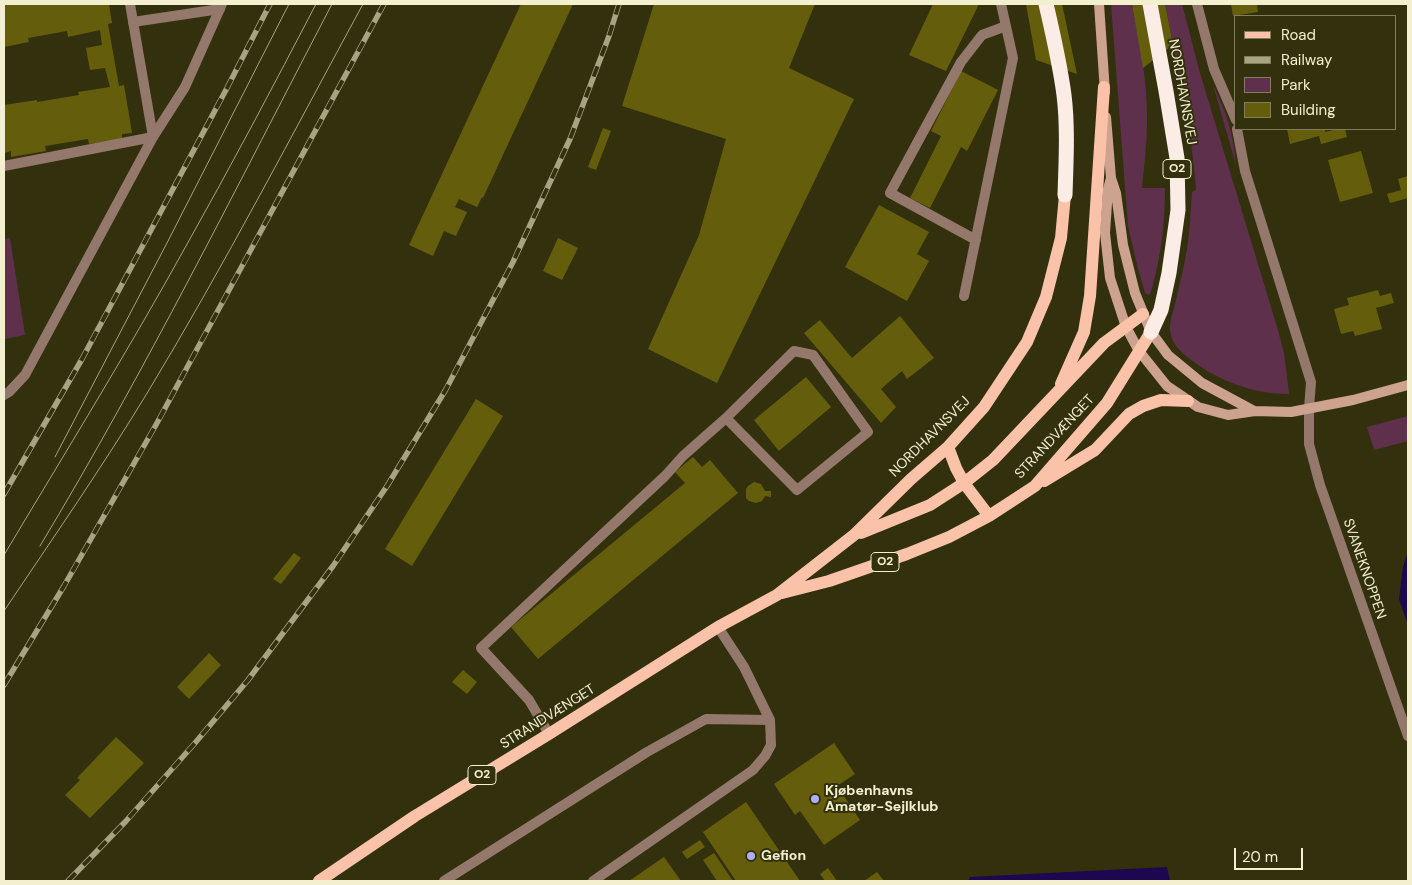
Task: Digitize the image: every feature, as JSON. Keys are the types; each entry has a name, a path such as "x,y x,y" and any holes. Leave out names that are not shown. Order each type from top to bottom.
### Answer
{"highway":[{"name":"NORDHAVNSVEJ","path":"1046,4 1056,46 1064,97 1065,196"},
{"name":"NORDHAVNSVEJ","path":"1150,4 1177,158 1178,210 1170,273 1161,310 1151,332"}],"main road":[{"path":"1058,392 1084,332 1090,296 1104,87"},
{"name":"NORDHAVNSVEJ","path":"854,536 911,479 948,447 984,407 1027,342 1046,297 1061,238 1065,196"},
{"path":"854,536 930,505 964,483 992,460 1104,343 1143,314"},
{"name":"STRANDVÆNGET","path":"777,595 829,581 907,554 949,537 989,516 1035,486 1107,403 1151,332"},
{"path":"1035,486 1095,450 1130,414 1143,406 1161,400 1188,401"},
{"path":"948,447 964,483 989,516"},
{"name":"STRANDVÆNGET","path":"319,881 415,816 718,627 777,595 854,536"}],"street":[{"path":"130,4 153,137"},
{"path":"964,296 1013,58 1001,4"},
{"path":"1099,4 1111,178 1116,193 1123,245 1135,293 1143,314 1151,332 1168,356 1202,383 1255,411"},
{"path":"1197,4 1214,69 1234,115"},
{"path":"133,22 221,6"},
{"path":"4,395 25,376 153,137 185,87 221,6"},
{"path":"976,240 890,193 961,62 982,35 1006,26"},
{"path":"1238,130 1244,171 1311,382 1309,409"},
{"path":"4,166 153,137"},
{"path":"1111,178 1108,189 1105,233 1110,278 1126,327 1139,351 1167,386 1188,401 1198,407 1228,415 1255,411 1291,412 1353,400 1408,385"},
{"path":"549,734 529,700 480,648 665,476 683,456 726,418 794,351 813,355 868,432 797,490 726,418"},
{"name":"SVANEKNOPPEN","path":"1309,409 1309,444 1320,485 1408,736"},
{"path":"593,881 753,770 765,756 771,745 770,720 744,668 718,627"},
{"path":"444,881 647,752 706,720 770,720"}],"green space":[{"path":"1111,4 1132,4 1145,77 1147,107 1142,188 1165,188 1162,240 1149,295 1145,293 1128,226"},
{"path":"1165,4 1182,4 1200,73 1278,330 1284,353 1289,394 1262,392 1224,380 1187,357 1172,339 1170,324 1187,252 1192,192 1196,190 1188,120"},
{"path":"1213,85 1229,124 1236,165"},
{"path":"10,238 25,335 4,339 4,239"},
{"path":"1408,416 1408,441 1374,450 1367,427"}],"shaded area":[{"path":"1408,551 1408,625 1399,599 1403,567"},
{"path":"1167,867 1170,881 968,881 970,877"}],"building":[{"path":"4,4 109,4 112,23 108,24 119,86 124,85 132,133 122,134 122,139 89,144 88,139 45,146 46,151 11,157 11,151 4,153 4,105 79,95 78,92 110,87 105,68 90,70 86,48 102,45 100,30 68,37 67,31 28,38 29,42 4,47"},
{"path":"521,4 573,4 483,198 477,207 459,199 455,207 467,212 456,236 444,231 433,256 409,245"},
{"path":"654,4 815,4 789,68 854,99 717,383 648,349 699,235 726,139 622,106"},
{"path":"933,4 979,4 946,71 909,55"},
{"path":"1026,4 1062,4 1077,74 1036,60"},
{"path":"1132,4 1165,4 1173,45 1143,68"},
{"path":"1231,4 1257,4 1258,12 1233,16"},
{"path":"961,71 998,90 967,151 961,147 930,208 910,198 941,136 931,131"},
{"path":"603,128 611,131 596,170 588,167"},
{"path":"1287,130 1325,130 1325,132 1345,130 1347,137 1321,144 1319,136 1290,144"},
{"path":"1361,151 1373,193 1340,202 1328,160"},
{"path":"1408,176 1408,198 1390,203 1387,194 1401,190 1398,179"},
{"path":"879,205 929,232 917,254 929,261 907,301 845,267"},
{"path":"558,238 578,248 562,280 543,271"},
{"path":"1378,290 1380,296 1391,293 1394,303 1376,308 1382,329 1355,336 1353,331 1341,334 1334,309 1349,305 1347,298"},
{"path":"900,316 934,358 907,379 902,371 881,389 896,407 881,423 804,333 820,320 852,358"},
{"path":"806,377 831,407 779,451 754,420"},
{"path":"476,399 503,416 412,566 385,549"},
{"path":"693,457 702,467 710,460 738,493 538,659 511,627 685,483 675,472"},
{"path":"754,482 761,484 765,491 771,491 771,497 765,496 762,501 756,503 749,501 746,498 746,489"},
{"path":"294,553 301,558 281,584 273,579"},
{"path":"209,653 221,665 189,699 177,687"},
{"path":"463,670 477,682 467,694 452,682"},
{"path":"116,737 144,763 90,818 65,795 80,780 77,778"},
{"name":"Kjøbenhavns Amatør-Sejlklub","path":"834,743 855,774 837,786 860,820 824,845 800,811 795,815 774,784"},
{"name":"Gefion","path":"746,802 800,881 736,881 703,832"},
{"path":"700,840 705,847 687,859 682,852"},
{"path":"714,853 733,881 717,881 703,860"},
{"path":"664,857 681,881 629,881"},
{"path":"828,868 837,881 825,881 820,874"},
{"path":"877,872 884,881 864,881"}],"tram line":[{"path":"55,457 289,4"},
{"path":"4,555 164,285 236,156 316,4"},
{"path":"40,546 154,345 332,4"},
{"path":"4,611 78,502 177,343 363,4"}],"railway":[{"path":"4,494 82,359 270,4"},
{"path":"4,685 64,586 157,423 384,4"},
{"path":"68,881 126,821 248,680 333,566 387,486 445,391 513,262 570,139 609,36 619,4"}],"place":[{"name":"Kjøbenhavns Amatør-Sejlklub","path":"815,799"},
{"name":"Gefion","path":"751,856"}]}
